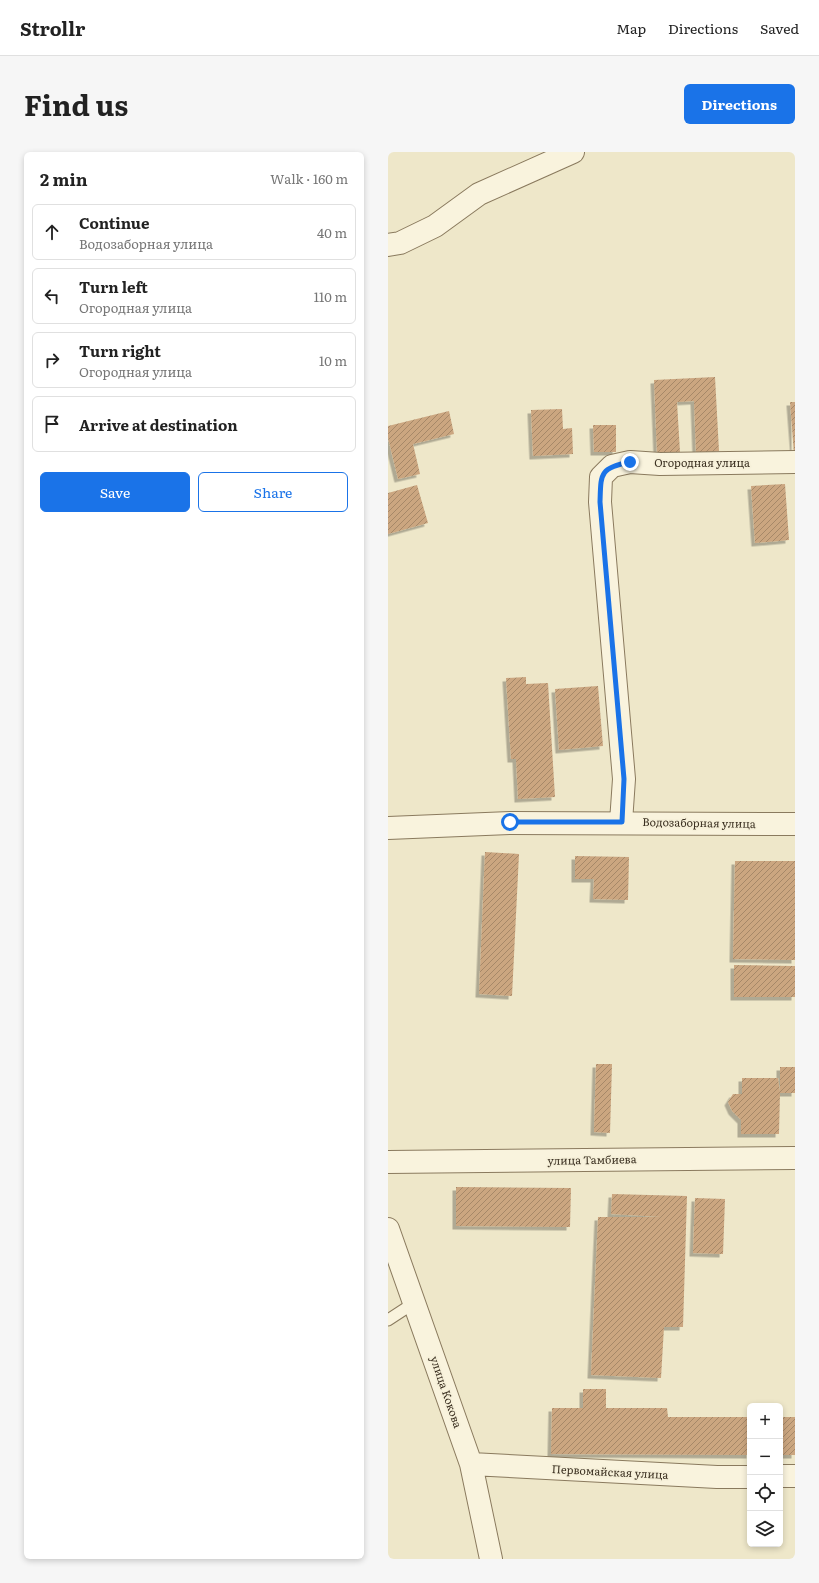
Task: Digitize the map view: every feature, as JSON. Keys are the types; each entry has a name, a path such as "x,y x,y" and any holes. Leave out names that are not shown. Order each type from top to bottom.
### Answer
{"street":[{"path":"388,245 400,243 434,226 479,194 572,152"},
{"name":"Огородная улица","path":"622,822 624,779 600,502 601,477 612,466 630,462 660,464 795,462"},
{"name":"Водозаборная улица","path":"388,828 510,822 795,824"},
{"name":"улица Тамбиева","path":"388,1162 795,1158"},
{"name":"улица Кокова","path":"388,1229 471,1464 491,1559"},
{"name":"Первомайская улица","path":"471,1464 717,1478 747,1477"},
{"path":"783,1476 795,1476"}],"lane":[{"path":"388,1320 414,1303"}],"building":[{"path":"715,377 719,451 696,453 694,401 677,402 680,452 657,453 654,380"},
{"path":"790,402 795,402 795,454 794,454"},
{"path":"562,409 563,429 572,428 573,454 533,456 531,410"},
{"path":"449,411 454,434 413,444 420,474 398,479 388,438 388,426"},
{"path":"593,425 616,425 616,452 594,452"},
{"path":"785,484 789,540 755,543 751,486"},
{"path":"417,485 428,523 388,534 388,493"},
{"path":"526,677 526,684 548,683 555,797 518,799 516,759 511,759 506,678"},
{"path":"598,686 603,746 559,750 555,689"},
{"path":"485,852 519,854 512,996 479,994"},
{"path":"575,856 629,857 628,900 593,899 594,879 575,879"},
{"path":"735,861 795,861 795,960 733,959"},
{"path":"734,965 795,966 795,997 734,997"},
{"path":"596,1064 612,1064 610,1133 594,1132"},
{"path":"780,1067 795,1067 795,1093 780,1093 779,1134 741,1134 741,1120 732,1111 728,1102 733,1094 742,1094 742,1078 778,1078 780,1092"},
{"path":"456,1187 571,1188 570,1227 456,1226"},
{"path":"612,1194 687,1196 683,1327 664,1327 661,1378 591,1375 598,1217 662,1217 611,1214"},
{"path":"695,1198 725,1199 723,1254 693,1253"},
{"path":"583,1389 606,1389 606,1408 667,1408 668,1417 747,1417 747,1455 551,1454 552,1408 583,1408"},
{"path":"783,1417 795,1417 795,1455 783,1455"}],"route":[{"path":"510,822 622,822 624,779 600,502 601,477 612,466 630,462"}]}
